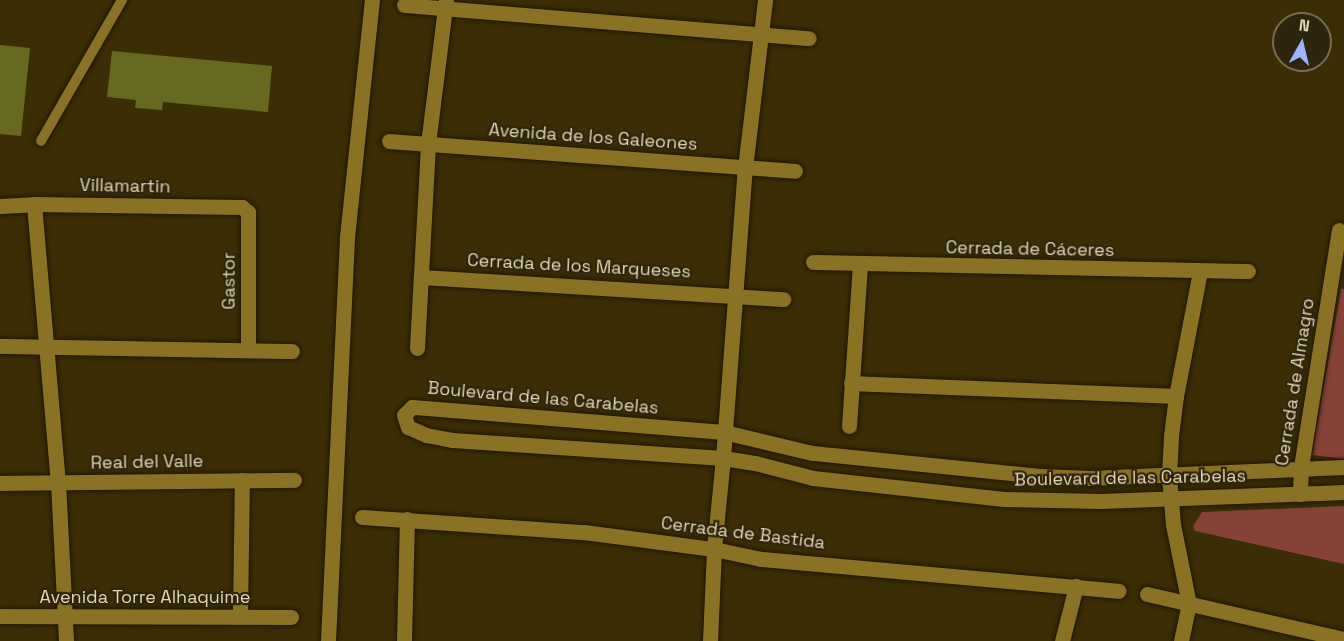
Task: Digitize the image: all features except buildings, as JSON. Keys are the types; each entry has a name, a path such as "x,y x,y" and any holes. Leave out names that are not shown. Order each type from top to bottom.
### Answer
{"street":[{"path":"328,641 347,237 372,0"},
{"path":"710,641 714,549 745,168 765,0"},
{"path":"417,348 428,144 446,4"},
{"path":"404,5 446,4 809,38"},
{"name":"Avenida de los Galeones","path":"389,141 795,171"},
{"path":"34,204 58,482 67,615 66,641"},
{"name":"Villamartin","path":"0,206 34,204 242,207 248,212"},
{"name":"Gastor","path":"248,212 248,350"},
{"name":"Cerrada de Almagro","path":"1300,494 1301,467 1338,276 1339,230"},
{"name":"Cerrada de Cáceres","path":"813,262 860,265 1248,271"},
{"path":"849,426 860,265"},
{"path":"1180,641 1189,604 1176,552 1169,475 1176,396 1200,272"},
{"name":"Cerrada de los Marqueses","path":"421,277 735,294 783,299"},
{"path":"0,346 291,351"},
{"path":"851,383 1176,396"},
{"name":"Boulevard de las Carabelas","path":"1344,467 1301,467 1227,473 1090,478 1040,476 812,453 724,432 412,407 404,415 408,427 426,435 452,440 723,458 755,463 813,478 1004,499 1051,502 1344,492"},
{"path":"240,616 242,480"},
{"name":"Real del Valle","path":"0,483 294,480"},
{"name":"Cerrada de Bastida","path":"362,517 584,532 714,549 761,559 1119,591"},
{"path":"404,641 407,519"},
{"path":"1062,641 1076,586"},
{"path":"1147,594 1344,639"},
{"name":"Avenida Torre Alhaquime","path":"0,616 291,617"}],"lane":[{"path":"41,141 122,0"}],"shaded area":[{"path":"1341,289 1344,289 1344,459 1312,455"},
{"path":"1344,506 1344,564 1195,531 1193,526 1202,512"}]}
